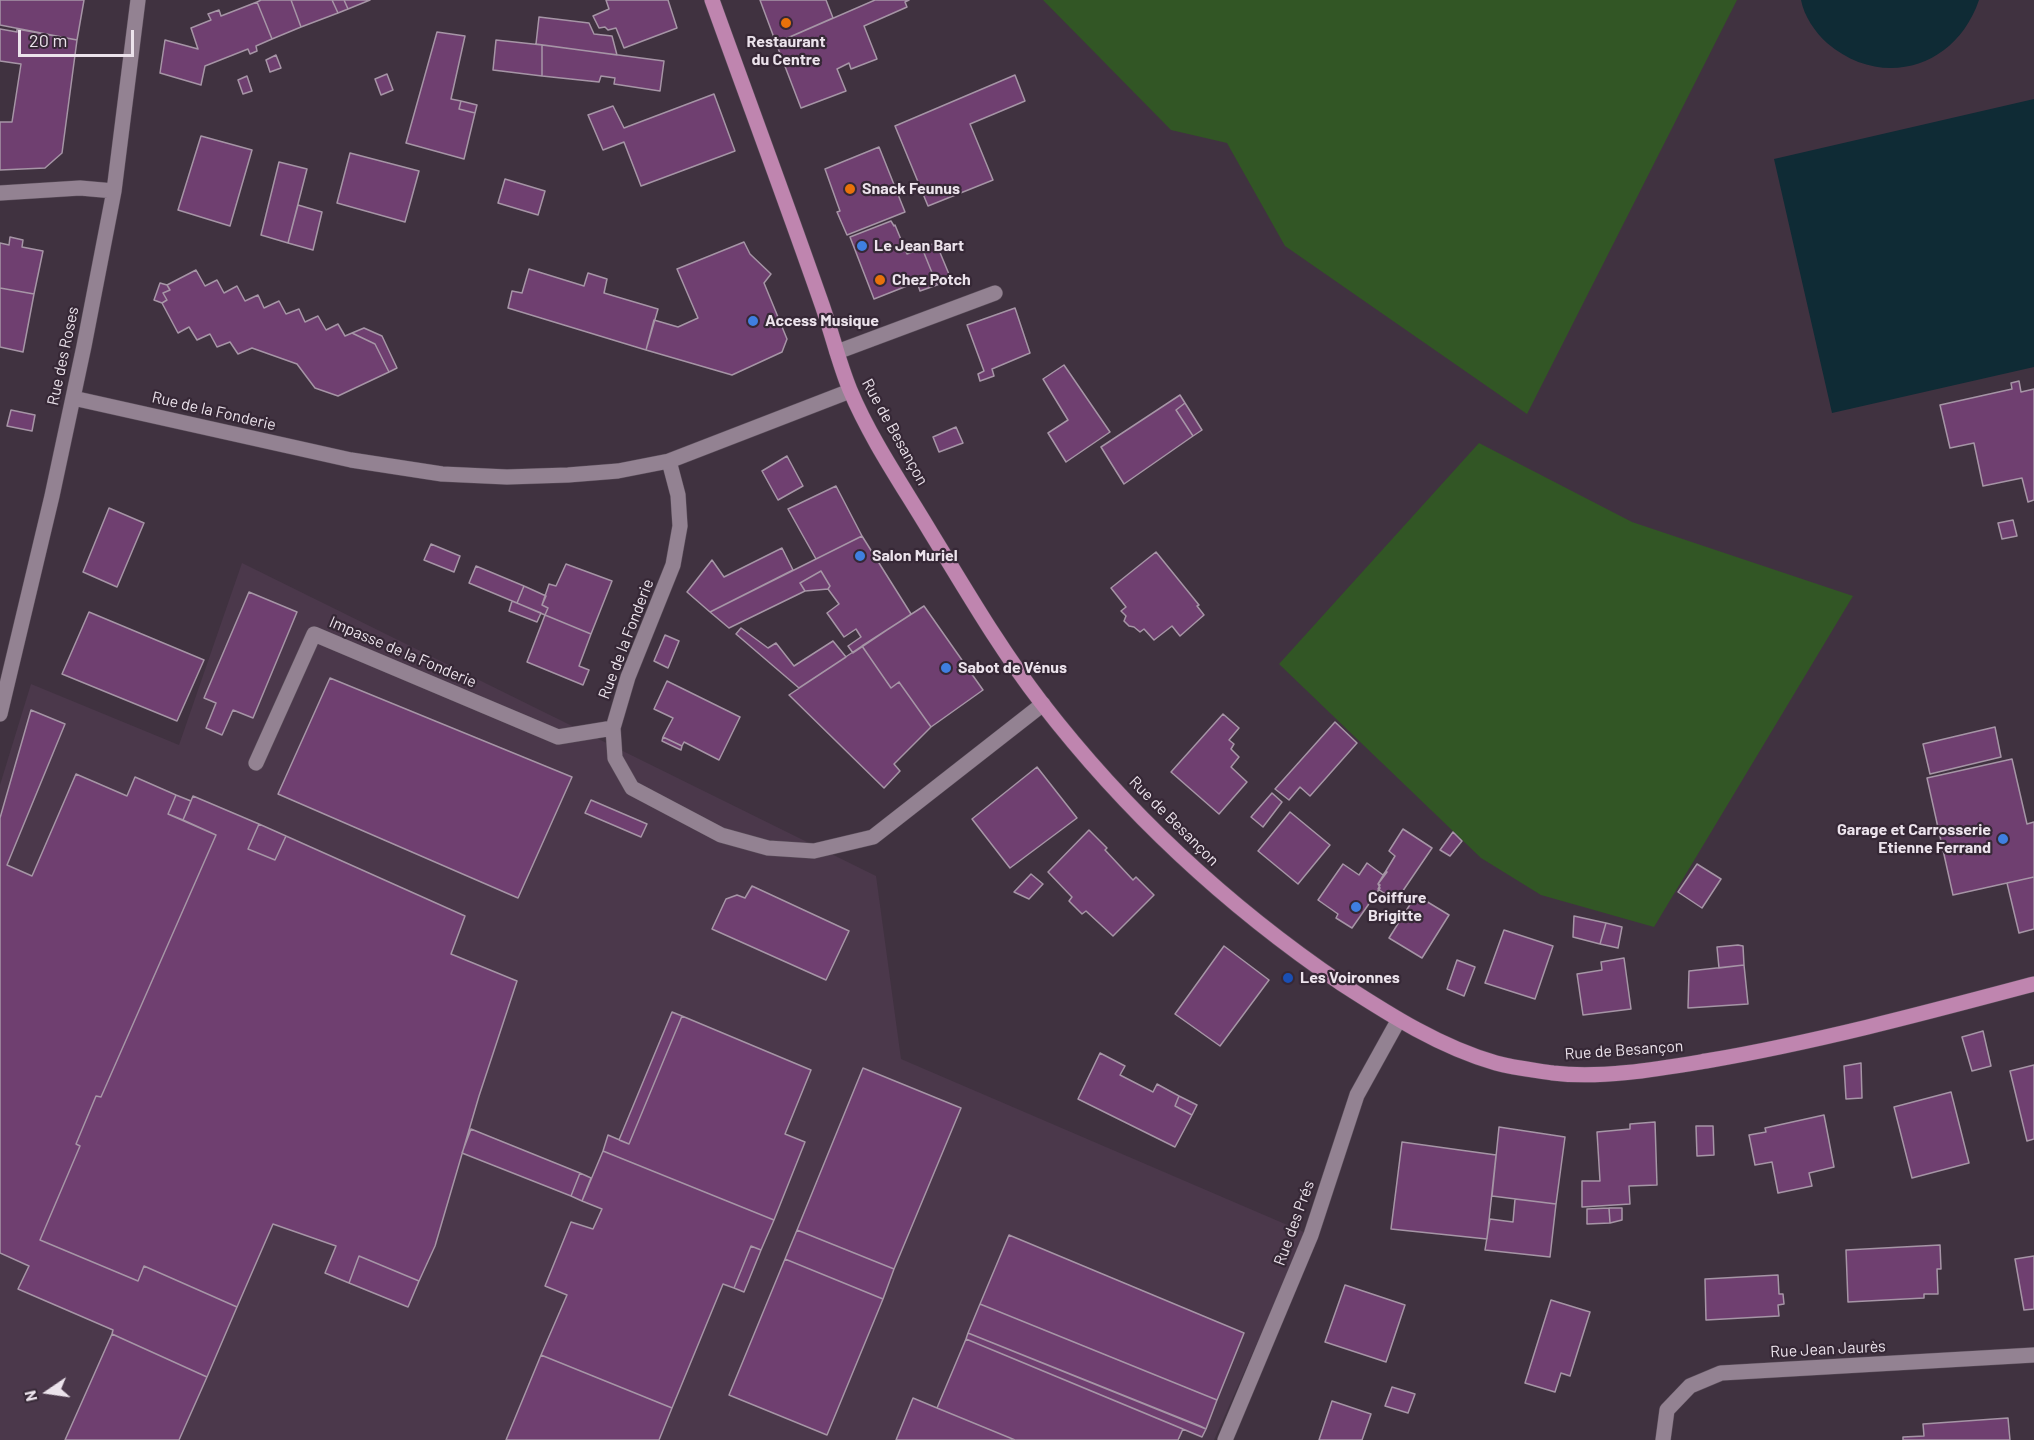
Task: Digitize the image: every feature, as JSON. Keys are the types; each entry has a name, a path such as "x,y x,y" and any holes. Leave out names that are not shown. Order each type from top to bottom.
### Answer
{"main road":[{"name":"Rue de Besançon","path":"712,0 821,301 850,391 878,444 956,574 1014,664 1043,704 1122,797 1190,866 1288,947 1398,1021 1454,1047 1496,1063 1558,1074 1593,1074 1668,1067 1778,1048 1873,1027 2034,984"}],"street":[{"name":"Rue des Roses","path":"0,714 52,496 114,191 138,0"},
{"path":"0,193 80,188 114,191"},
{"path":"837,352 995,292"},
{"name":"Rue de la Fonderie","path":"73,398 351,460 442,474 507,477 568,476 618,471 669,461 850,391"},
{"name":"Rue de la Fonderie","path":"669,461 678,495 680,526 674,565 628,677 613,728 615,758 632,788 721,835 768,848 814,852 873,837 1043,704"},
{"name":"Impasse de la Fonderie","path":"256,763 314,634 558,736 613,728"},
{"name":"Rue des Prés","path":"1225,1440 1311,1235 1357,1095 1398,1021"},
{"name":"Rue Jean Jaurès","path":"1663,1440 1667,1410 1690,1386 1721,1373 2034,1355"}],"shaded area":[{"path":"242,563 876,876 901,1059 1306,1233 1214,1440 0,1440 0,785 31,684 179,745"}],"green space":[{"path":"1043,0 1737,0 1527,414 1285,246 1227,143 1171,130"},
{"path":"1479,443 1632,522 1853,596 1654,927 1541,895 1481,858 1279,664"}],"water":[{"path":"1801,0 1979,0 1968,23 1953,42 1935,56 1915,65 1893,68 1871,66 1848,57 1827,43 1811,23"},
{"path":"2034,99 2034,367 1832,413 1774,159"}],"building":[{"path":"0,0 84,0 77,40 0,25"},
{"path":"291,0 301,27 272,39 257,2"},
{"path":"291,0 332,0 338,13 301,27"},
{"path":"332,0 344,0 348,9 338,13"},
{"path":"344,0 370,0 348,9"},
{"path":"606,0 668,0 677,28 624,48 616,28 608,30 605,27 599,28 593,16 609,9"},
{"path":"760,0 826,0 833,18 776,43"},
{"path":"875,0 909,0 905,2 907,7 864,26 877,59 851,69 849,63 837,69 846,91 801,108 776,43"},
{"path":"257,2 272,39 256,46 257,51 250,54 248,49 205,66 201,85 160,73 165,40 198,49 191,28 211,20 208,14 219,10 221,16"},
{"path":"539,17 589,23 594,34 612,36 617,55 536,44"},
{"path":"0,29 17,32 17,29 77,40 62,153 45,168 0,170 0,122 12,122 21,64 0,61"},
{"path":"437,32 465,36 451,99 461,101 459,109 475,113 464,159 406,143"},
{"path":"496,40 542,45 542,76 493,70"},
{"path":"542,45 664,61 660,91 614,84 615,78 601,76 599,82 542,76"},
{"path":"276,55 281,68 270,72 266,60"},
{"path":"387,74 393,90 381,95 375,79"},
{"path":"1015,75 1025,101 970,124 993,180 928,206 895,126"},
{"path":"247,76 252,91 243,94 238,80"},
{"path":"714,94 735,151 641,186 624,142 603,150 588,115 613,106 624,128"},
{"path":"461,101 477,105 475,113 459,109"},
{"path":"201,136 252,150 230,226 178,210"},
{"path":"879,147 905,212 847,235 837,212 840,211 825,169"},
{"path":"350,153 419,171 405,222 337,203"},
{"path":"279,162 307,169 288,243 261,235"},
{"path":"505,179 545,191 538,215 498,203"},
{"path":"298,205 322,212 313,250 288,243"},
{"path":"891,221 895,225 907,254 922,248 937,285 920,291 917,282 874,299 850,237"},
{"path":"10,237 23,240 22,247 43,251 34,294 0,288 0,243 9,245"},
{"path":"744,242 750,254 771,274 764,283 787,339 782,352 732,375 646,350 654,320 678,327 698,318 677,269"},
{"path":"936,243 951,279 937,285 922,248"},
{"path":"529,269 584,286 588,273 607,279 604,293 658,309 646,350 508,308 512,291 522,293"},
{"path":"196,270 205,286 217,280 224,293 237,286 245,301 258,295 264,308 279,301 286,314 299,309 305,322 318,316 326,330 338,324 345,336 352,333 375,344 389,372 338,396 315,388 297,364 252,348 238,354 230,342 217,347 210,334 197,340 189,327 178,333 162,303 167,300 163,293 170,290 167,285"},
{"path":"160,283 167,285 170,290 163,293 167,300 162,303 154,300"},
{"path":"0,288 34,294 23,352 0,347"},
{"path":"1015,308 1030,353 992,369 994,376 980,381 978,374 984,371 967,325"},
{"path":"364,328 382,336 397,368 389,372 375,344 352,333"},
{"path":"1064,365 1110,432 1066,462 1048,433 1068,420 1043,379"},
{"path":"2019,381 2021,392 2034,389 2034,500 2028,502 2022,478 1983,486 1974,443 1950,448 1940,405 2012,389 2011,383"},
{"path":"1180,395 1185,403 1176,410 1193,436 1124,484 1101,447"},
{"path":"1185,403 1202,430 1193,436 1176,410"},
{"path":"11,410 35,415 32,431 7,426"},
{"path":"956,427 963,443 939,452 933,437"},
{"path":"787,456 803,486 778,500 762,471"},
{"path":"836,486 862,536 816,559 788,509"},
{"path":"109,508 144,523 117,587 83,572"},
{"path":"2013,520 2017,536 2002,539 1998,523"},
{"path":"862,536 911,614 853,653 848,646 861,637 856,629 844,637 827,613 839,604 828,589 830,586 821,571 800,583 805,591 729,628 710,612"},
{"path":"431,544 460,556 454,572 424,560"},
{"path":"782,548 793,570 710,612 687,592 712,560 724,577"},
{"path":"1156,552 1199,605 1197,606 1204,615 1180,636 1172,626 1154,640 1144,629 1140,632 1124,621 1126,616 1121,611 1126,607 1111,588"},
{"path":"566,564 612,581 591,634 545,615 548,608 542,605 549,584 556,586"},
{"path":"476,566 524,586 517,603 469,583"},
{"path":"821,571 830,586 828,589 805,591 800,583"},
{"path":"524,586 546,596 542,605 548,608 545,615 517,603"},
{"path":"249,592 297,612 253,718 233,710 222,735 206,728 216,703 204,698"},
{"path":"512,601 541,613 537,622 509,611"},
{"path":"924,606 983,690 931,727 899,682 891,688 862,646"},
{"path":"89,612 204,660 177,721 62,674"},
{"path":"545,615 591,634 579,666 589,670 583,685 527,662"},
{"path":"741,628 768,648 776,643 794,666 833,641 846,657 799,688 736,634"},
{"path":"665,635 679,641 668,668 654,661"},
{"path":"862,646 891,688 899,682 931,727 894,764 900,771 884,788 789,695"},
{"path":"330,678 572,777 518,898 278,794"},
{"path":"667,681 740,717 719,760 684,742 682,746 663,737 673,718 654,709"},
{"path":"31,710 65,724 7,865 32,876 76,774 127,796 135,777 176,795 168,814 216,835 101,1097 96,1096 76,1144 80,1146 40,1240 138,1281 144,1266 237,1307 207,1377 112,1334 113,1330 18,1289 29,1266 0,1253 0,818"},
{"path":"1223,714 1239,728 1229,740 1234,744 1231,749 1239,757 1231,767 1247,782 1219,814 1171,772"},
{"path":"1335,722 1357,743 1310,796 1300,787 1289,800 1275,789"},
{"path":"1995,727 2001,757 1930,774 1923,744"},
{"path":"663,737 682,746 681,750 662,741"},
{"path":"2012,759 2027,824 2034,822 2034,877 1953,895 1927,778"},
{"path":"1037,767 1077,818 1010,868 972,819"},
{"path":"1272,793 1282,802 1263,827 1251,817"},
{"path":"176,795 191,801 183,820 168,814"},
{"path":"193,796 259,824 248,849 275,860 286,836 465,916 451,954 517,981 479,1096 435,1246 419,1281 359,1256 349,1283 325,1273 336,1246 273,1224 237,1307 144,1266 138,1281 40,1240 80,1146 76,1144 96,1096 101,1097 216,835 183,820"},
{"path":"591,800 647,824 641,837 585,813"},
{"path":"1290,812 1330,845 1298,884 1258,851"},
{"path":"259,824 286,836 275,860 248,849"},
{"path":"1403,829 1432,848 1396,901 1378,889 1380,885 1378,884 1395,856 1389,851"},
{"path":"1089,830 1133,880 1136,877 1154,895 1113,936 1086,911 1082,914 1069,901 1072,897 1048,872"},
{"path":"1453,832 1462,841 1450,856 1440,850"},
{"path":"1367,863 1383,875 1387,872 1378,884 1380,888 1352,928 1336,918 1338,914 1318,900 1343,864 1359,875"},
{"path":"1697,864 1721,879 1702,908 1678,892"},
{"path":"1031,874 1043,884 1029,899 1014,892"},
{"path":"2034,877 2034,929 2019,933 2007,883"},
{"path":"752,886 849,931 826,980 712,929 726,899 737,895 745,898"},
{"path":"1416,895 1449,915 1422,958 1389,938"},
{"path":"1574,916 1606,923 1600,944 1573,937"},
{"path":"1606,923 1622,927 1618,948 1600,944"},
{"path":"1504,930 1553,946 1535,999 1485,983"},
{"path":"1224,946 1269,980 1220,1046 1175,1014"},
{"path":"1743,946 1744,965 1719,968 1717,947"},
{"path":"1624,958 1631,1009 1583,1015 1577,974 1602,970 1601,962"},
{"path":"1457,960 1475,967 1464,996 1447,989"},
{"path":"1744,965 1748,1004 1688,1008 1689,971"},
{"path":"672,1012 682,1016 629,1144 619,1140"},
{"path":"682,1016 811,1070 785,1134 805,1142 774,1220 603,1151 608,1135 629,1144"},
{"path":"1983,1031 1991,1066 1972,1071 1962,1037"},
{"path":"1100,1053 1125,1066 1120,1075 1153,1092 1157,1084 1179,1096 1175,1106 1192,1115 1175,1147 1078,1099"},
{"path":"1861,1063 1862,1098 1846,1099 1844,1066"},
{"path":"2034,1065 2034,1139 2027,1141 2010,1071"},
{"path":"863,1068 961,1108 894,1269 797,1230"},
{"path":"1951,1092 1969,1163 1912,1178 1894,1107"},
{"path":"1179,1096 1197,1105 1192,1115 1175,1106"},
{"path":"1824,1115 1834,1167 1809,1173 1812,1186 1778,1193 1772,1162 1755,1165 1749,1135 1766,1132 1765,1128"},
{"path":"1655,1122 1657,1185 1629,1186 1630,1204 1582,1207 1582,1181 1600,1181 1597,1132 1630,1129 1630,1124"},
{"path":"1696,1126 1713,1126 1714,1155 1697,1156"},
{"path":"1499,1127 1565,1137 1556,1204 1492,1196"},
{"path":"471,1129 580,1173 571,1196 462,1153"},
{"path":"1402,1142 1496,1155 1487,1239 1391,1229"},
{"path":"603,1151 774,1220 761,1250 751,1246 734,1288 723,1284 672,1408 541,1355 567,1295 545,1286 571,1222 593,1229 602,1209 582,1201"},
{"path":"580,1173 591,1178 582,1201 571,1196"},
{"path":"1515,1199 1556,1204 1550,1257 1485,1250 1490,1219 1513,1222"},
{"path":"1609,1208 1610,1223 1587,1224 1587,1209"},
{"path":"1609,1208 1622,1208 1622,1220 1610,1223"},
{"path":"797,1230 894,1269 883,1299 785,1259"},
{"path":"1009,1235 1244,1333 1217,1400 980,1304"},
{"path":"1940,1245 1941,1269 1937,1269 1938,1294 1924,1294 1924,1298 1848,1302 1846,1250"},
{"path":"751,1246 761,1250 744,1292 734,1288"},
{"path":"359,1256 419,1281 408,1307 349,1283"},
{"path":"2034,1256 2034,1309 2024,1310 2015,1259"},
{"path":"785,1259 883,1299 827,1435 729,1395"},
{"path":"1778,1275 1779,1294 1783,1294 1784,1304 1778,1305 1779,1316 1706,1320 1705,1279"},
{"path":"1345,1285 1405,1305 1386,1362 1325,1342"},
{"path":"1551,1300 1590,1312 1570,1376 1561,1373 1555,1392 1525,1383"},
{"path":"980,1304 1217,1400 1206,1429 968,1333"},
{"path":"968,1333 1206,1429 1202,1437 966,1339"},
{"path":"112,1334 207,1377 179,1440 65,1440"},
{"path":"966,1339 1183,1429 1178,1440 1015,1440 937,1408"},
{"path":"541,1355 672,1408 659,1440 506,1440"},
{"path":"1392,1387 1415,1394 1408,1413 1385,1406"},
{"path":"913,1398 937,1408 1015,1440 896,1440"},
{"path":"1332,1401 1371,1414 1362,1440 1319,1440"},
{"path":"2008,1418 2010,1440 1903,1440 1903,1437 1924,1436 1923,1424"}],"place":[{"name":"Restaurant du Centre","path":"786,23"},
{"name":"Snack Feunus","path":"850,189"},
{"name":"Le Jean Bart","path":"862,246"},
{"name":"Chez Potch","path":"880,280"},
{"name":"Access Musique","path":"753,321"},
{"name":"Salon Muriel","path":"860,556"},
{"name":"Sabot de Vénus","path":"946,668"},
{"name":"Garage et Carrosserie Etienne Ferrand","path":"2003,839"},
{"name":"Coiffure Brigitte","path":"1356,907"},
{"name":"Les Voironnes","path":"1288,978"}]}
